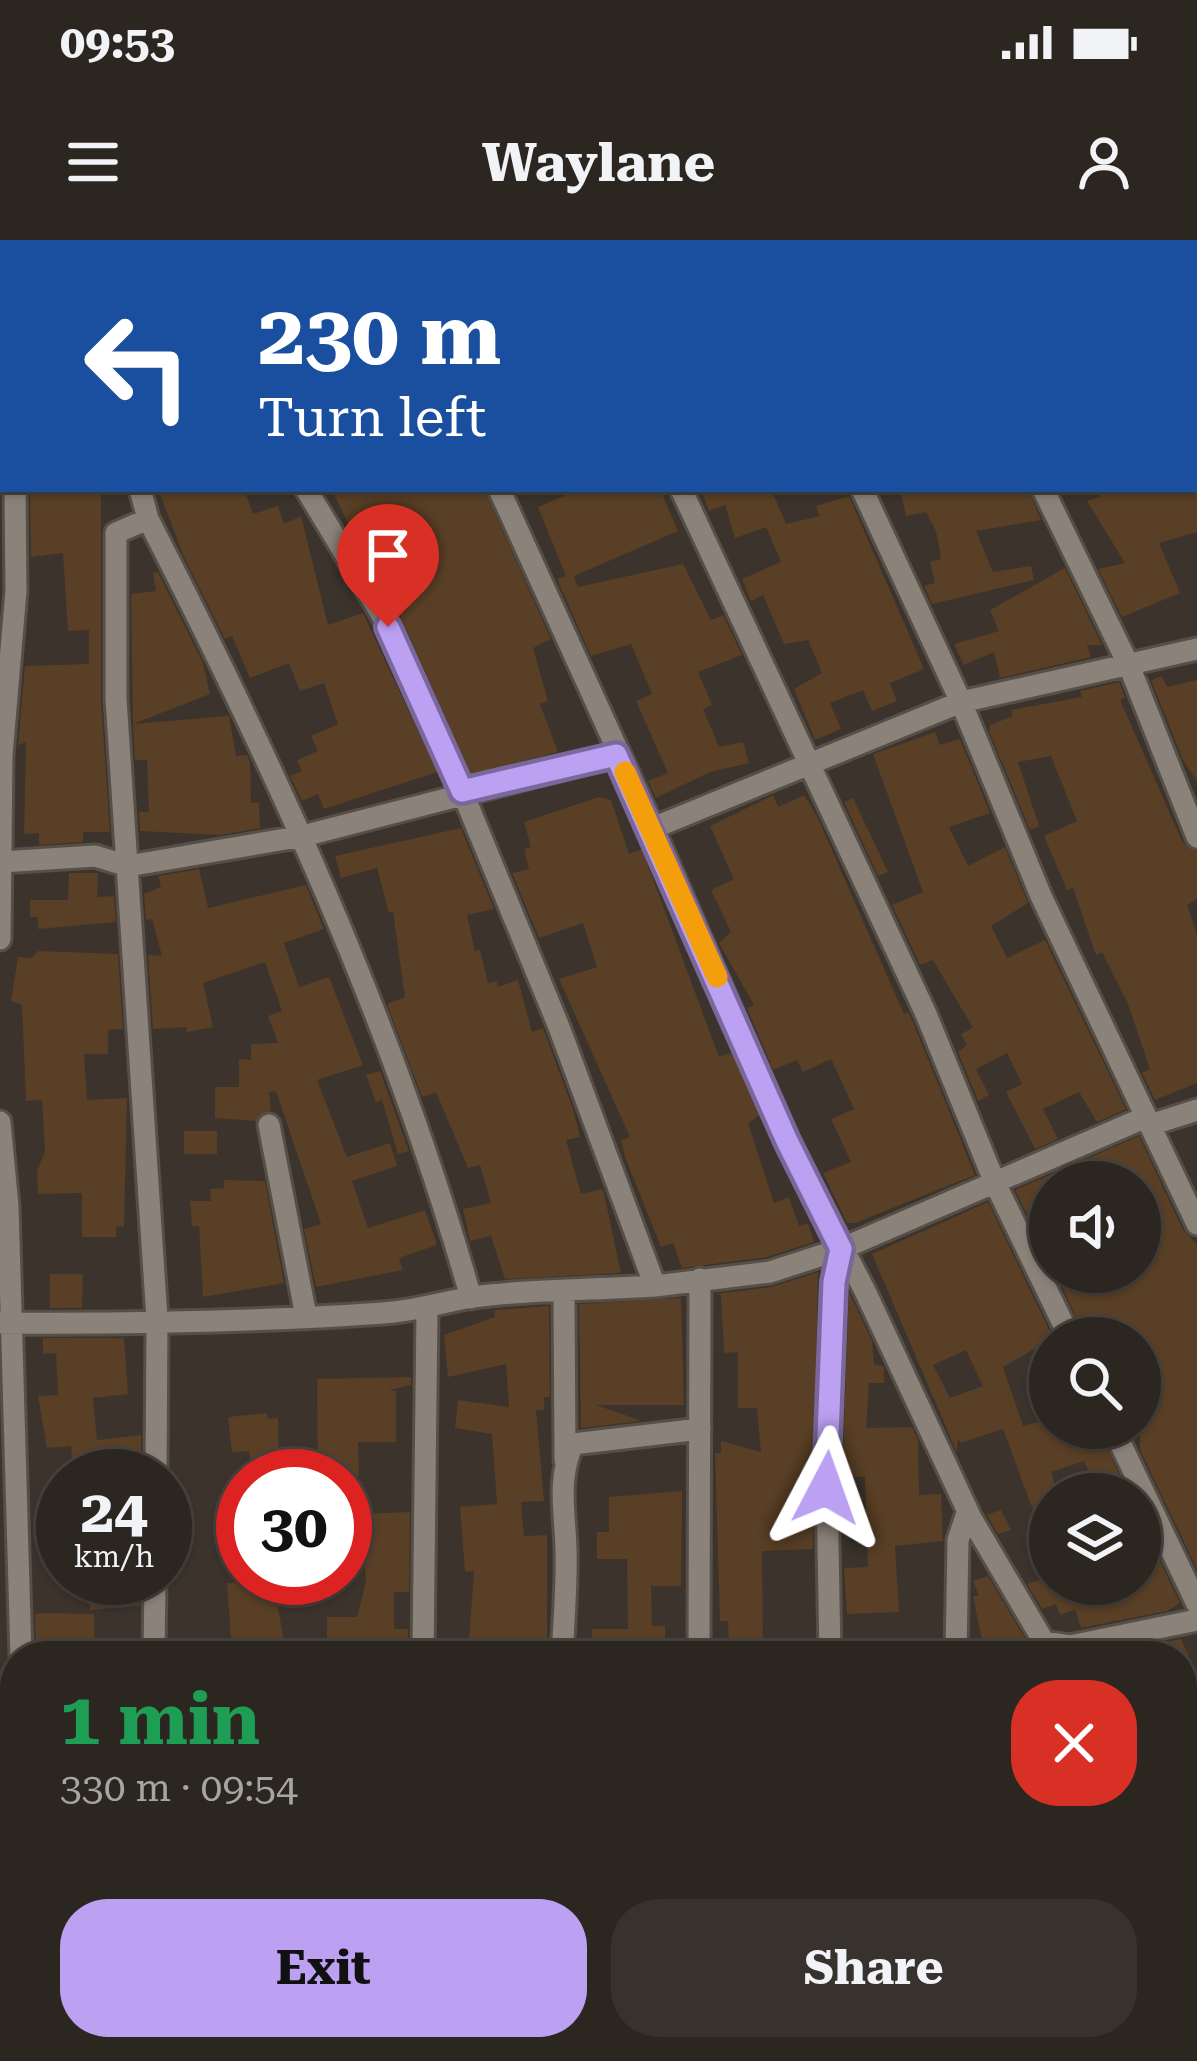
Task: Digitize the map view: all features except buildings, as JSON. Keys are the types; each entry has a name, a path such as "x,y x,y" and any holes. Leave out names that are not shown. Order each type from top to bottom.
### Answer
{"street":[{"path":"0,939 1,755 16,591 15,492"},
{"path":"141,492 148,519 303,836 396,1061 471,1298"},
{"path":"308,492 388,627 462,791 566,1046 655,1286"},
{"path":"500,492 653,828 787,1141 971,1518 1043,1641"},
{"path":"682,492 926,1014 995,1183 1060,1317"},
{"path":"863,492 961,702 1040,896 1197,1223"},
{"path":"1044,492 1130,668 1197,837"},
{"path":"148,519 116,533 116,699 157,1319 156,1449"},
{"path":"653,828 961,702 1130,668 1197,649"},
{"path":"1,862 95,856 128,866 303,836 462,791 616,755"},
{"path":"6,1323 95,1326 157,1319 427,1310 471,1298 655,1286 770,1272 841,1249 1148,1121 1197,1110"},
{"path":"0,1122 20,1641"},
{"path":"269,1125 305,1316"},
{"path":"830,1641 826,1488 834,1282 841,1249"},
{"path":"699,1641 700,1279"},
{"path":"562,1641 564,1292"},
{"path":"423,1641 427,1310"},
{"path":"565,1461 573,1444 700,1430"},
{"path":"1123,1449 1197,1604"},
{"path":"956,1641 958,1540 966,1516 971,1518"},
{"path":"154,1641 155,1605"},
{"path":"1112,1641 1197,1620"},
{"path":"1090,2061 1112,2061"}],"slow traffic":[{"path":"625,772 717,977"}],"route":[{"path":"388,627 462,791 616,755 653,828 787,1141 841,1249 834,1282 826,1488"}]}
